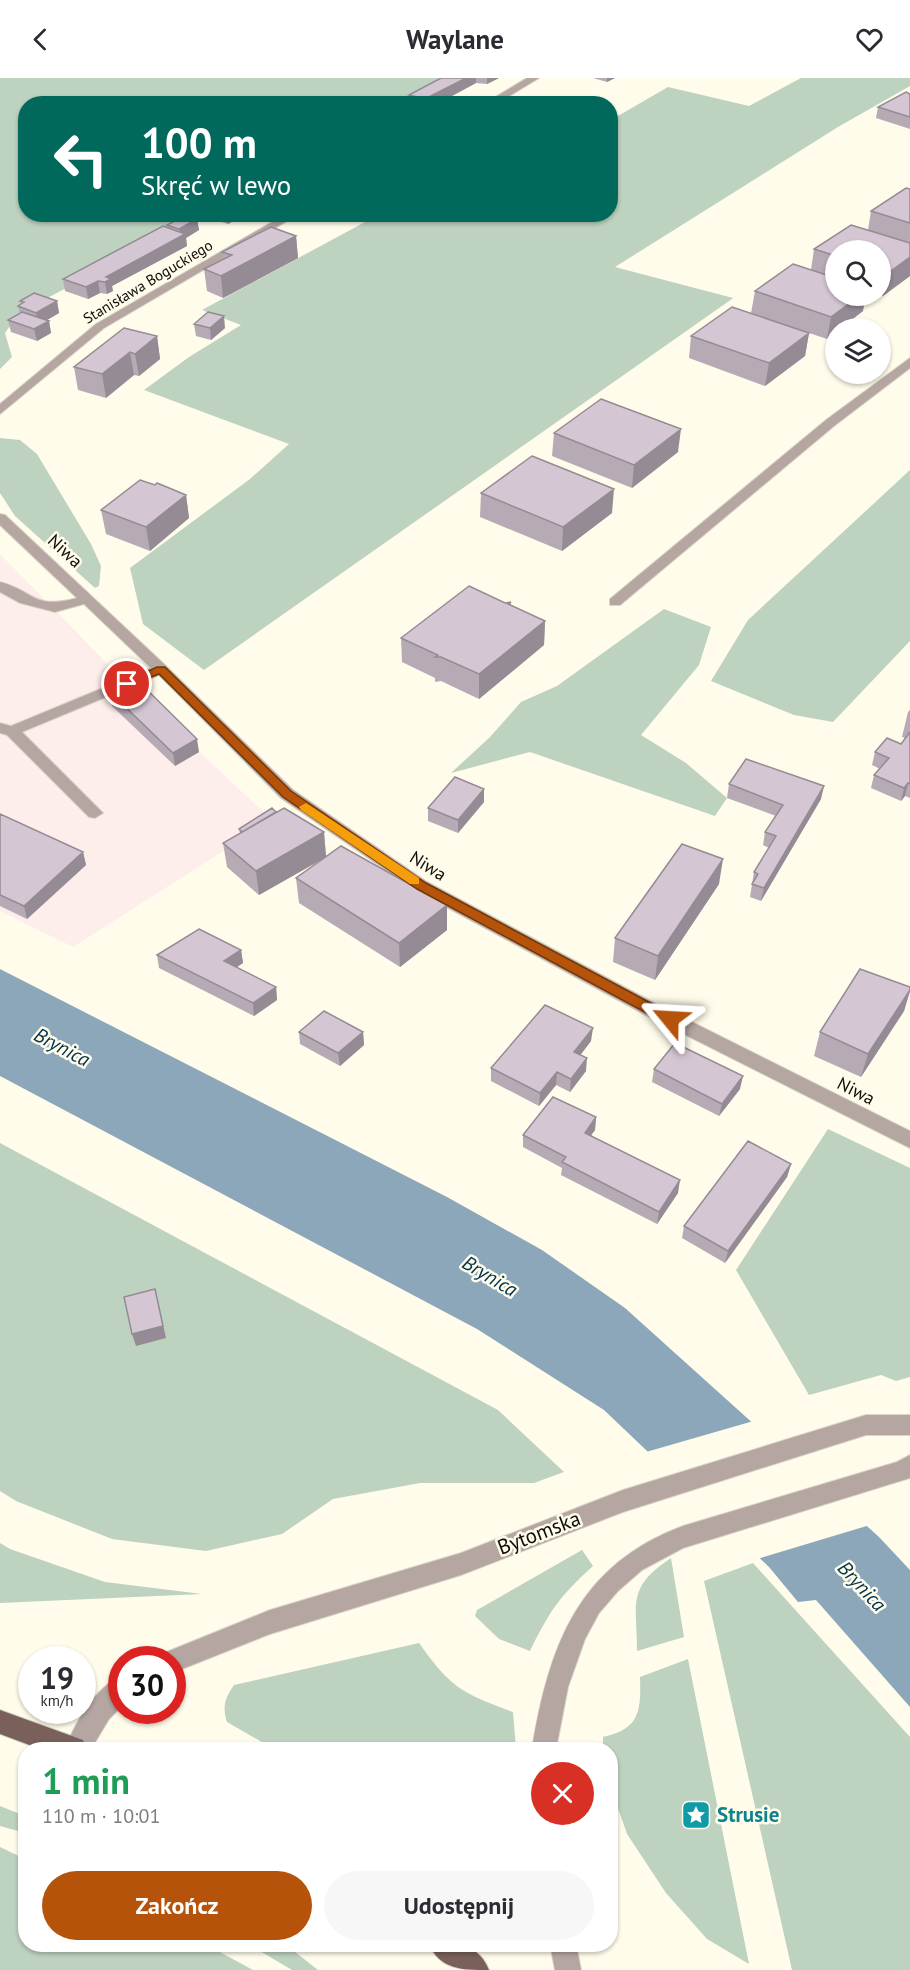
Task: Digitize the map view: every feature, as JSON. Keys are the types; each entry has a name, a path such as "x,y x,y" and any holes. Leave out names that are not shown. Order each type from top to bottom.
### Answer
{"main road":[{"path":"0,1722 56,1742"},
{"path":"452,1952 476,1970"}],"street":[{"path":"502,96 534,78"},
{"name":"Stanisława Boguckiego","path":"0,411 100,326 280,222"},
{"path":"615,602 830,423 910,362"},
{"name":"Niwa","path":"0,518 161,669 287,794 422,886 650,1009 910,1140"},
{"path":"0,586 26,600 55,609 87,599"},
{"path":"95,813 6,730 161,669"},
{"name":"Bytomska","path":"186,1655 270,1622 405,1583 623,1501 866,1425 910,1425"},
{"path":"545,1742 550,1706 562,1660 579,1622 596,1599 629,1566 672,1541 907,1468"},
{"path":"79,1742 100,1710 108,1702"},
{"path":"565,1952 568,1970"}],"shaded area":[{"path":"0,554 127,684 272,820 73,947 0,911"}],"green space":[{"path":"0,78 449,78 417,96 18,96 18,222 191,222 19,313 5,333 12,357 0,369"},
{"path":"801,78 910,78 910,86 838,127 615,267 733,298 739,294 204,670 143,624 130,568 250,479 289,444 144,390 189,357 241,325 202,310 365,222 618,222 618,116 668,87 749,106"},
{"path":"0,438 20,440 37,454 91,544 101,566 99,586 95,588 15,516 0,493"},
{"path":"910,470 910,641 833,722 794,715 711,681 748,620"},
{"path":"664,609 711,627 699,665 641,735 686,763 727,798 715,816 530,752 451,773 490,737 521,702 557,686"},
{"path":"828,1129 910,1168 910,1377 896,1381 881,1375 809,1395 736,1270"},
{"path":"0,1143 498,1410 564,1472 534,1483 420,1483 333,1499 282,1534 206,1551 112,1539 16,1501 0,1491"},
{"path":"0,1543 10,1549 105,1582 202,1594 0,1603"},
{"path":"582,1550 593,1566 557,1604 530,1651 499,1639 475,1616 477,1610"},
{"path":"671,1558 684,1637 637,1651 636,1608 640,1588 647,1578"},
{"path":"753,1563 910,1737 910,1970 792,1970 704,1581"},
{"path":"419,1643 449,1680 481,1700 513,1712 515,1742 262,1742 227,1722 225,1703 234,1685"},
{"path":"688,1659 749,1964 707,1939 666,1893 627,1834 618,1808 618,1742 603,1742 603,1737 625,1729 636,1717 640,1700 640,1677"},
{"path":"0,1806 18,1813 18,1831 0,1826"},
{"path":"0,1847 18,1856 18,1952 220,1952 253,1970 0,1970"},
{"path":"262,1952 295,1952 318,1970 292,1970"}],"water":[{"name":"Brynica","path":"0,969 447,1197 542,1250 625,1308 879,1537 910,1570 910,1707 816,1600 798,1602 769,1567 604,1410 477,1329 0,1076"}],"pier":[{"path":"757,1420 870,1525 757,1559 646,1452"}],"building":[{"path":"441,78 466,78 431,96 409,95"},
{"path":"906,92 910,94 910,117 878,107"},
{"path":"906,188 910,189 910,223 871,211"},
{"path":"173,222 192,222 179,229 167,225"},
{"path":"851,225 910,243 910,257 891,271 891,240 828,240"},
{"path":"163,226 185,234 106,277 111,279 105,282 98,281 86,287 63,279"},
{"path":"271,227 296,236 221,276 204,269 232,255 222,252"},
{"path":"825,242 825,252 814,249"},
{"path":"793,264 825,274 825,306 846,306 831,317 755,291"},
{"path":"34,293 57,301 36,313 18,306 24,302 20,301"},
{"path":"732,307 809,333 769,363 691,336"},
{"path":"22,312 49,321 34,329 8,320"},
{"path":"208,312 224,316 210,328 194,324"},
{"path":"124,328 157,336 135,354 130,352 102,374 74,367"},
{"path":"601,399 681,429 634,465 554,433"},
{"path":"532,456 614,489 563,527 481,493"},
{"path":"140,480 155,485 157,483 186,495 146,527 101,510"},
{"path":"469,586 505,603 511,602 508,604 545,621 479,674 441,657 435,657 438,655 401,638"},
{"path":"138,681 197,739 173,753 110,692"},
{"path":"910,732 910,784 908,783 904,788 874,775 889,758 875,752 887,738 901,744"},
{"path":"746,759 824,786 764,888 752,884 758,874 754,872 776,836 765,832 783,805 729,784"},
{"path":"455,777 484,789 458,820 428,808"},
{"path":"272,808 276,812 242,832 239,829"},
{"path":"284,808 324,832 256,871 223,843"},
{"path":"0,814 83,852 24,906 0,895"},
{"path":"682,844 723,859 658,956 615,938"},
{"path":"341,846 447,905 399,943 296,878"},
{"path":"199,929 241,950 224,961 276,987 253,1003 157,955"},
{"path":"860,969 910,987 868,1054 820,1032"},
{"path":"545,1005 593,1028 574,1052 587,1058 571,1079 557,1072 540,1093 491,1068"},
{"path":"324,1011 363,1032 338,1053 299,1032"},
{"path":"675,1043 743,1076 722,1104 654,1069"},
{"path":"553,1097 596,1117 585,1133 680,1180 659,1212 562,1162 566,1157 523,1135"},
{"path":"748,1141 791,1164 728,1251 684,1226"},
{"path":"155,1289 163,1326 132,1334 124,1297"}],"slow traffic":[{"path":"306,807 414,881"}],"place":[{"name":"Strusie","path":"696,1815"}],"route":[{"path":"127,684 161,669 287,794 422,886 670,1019"}]}
